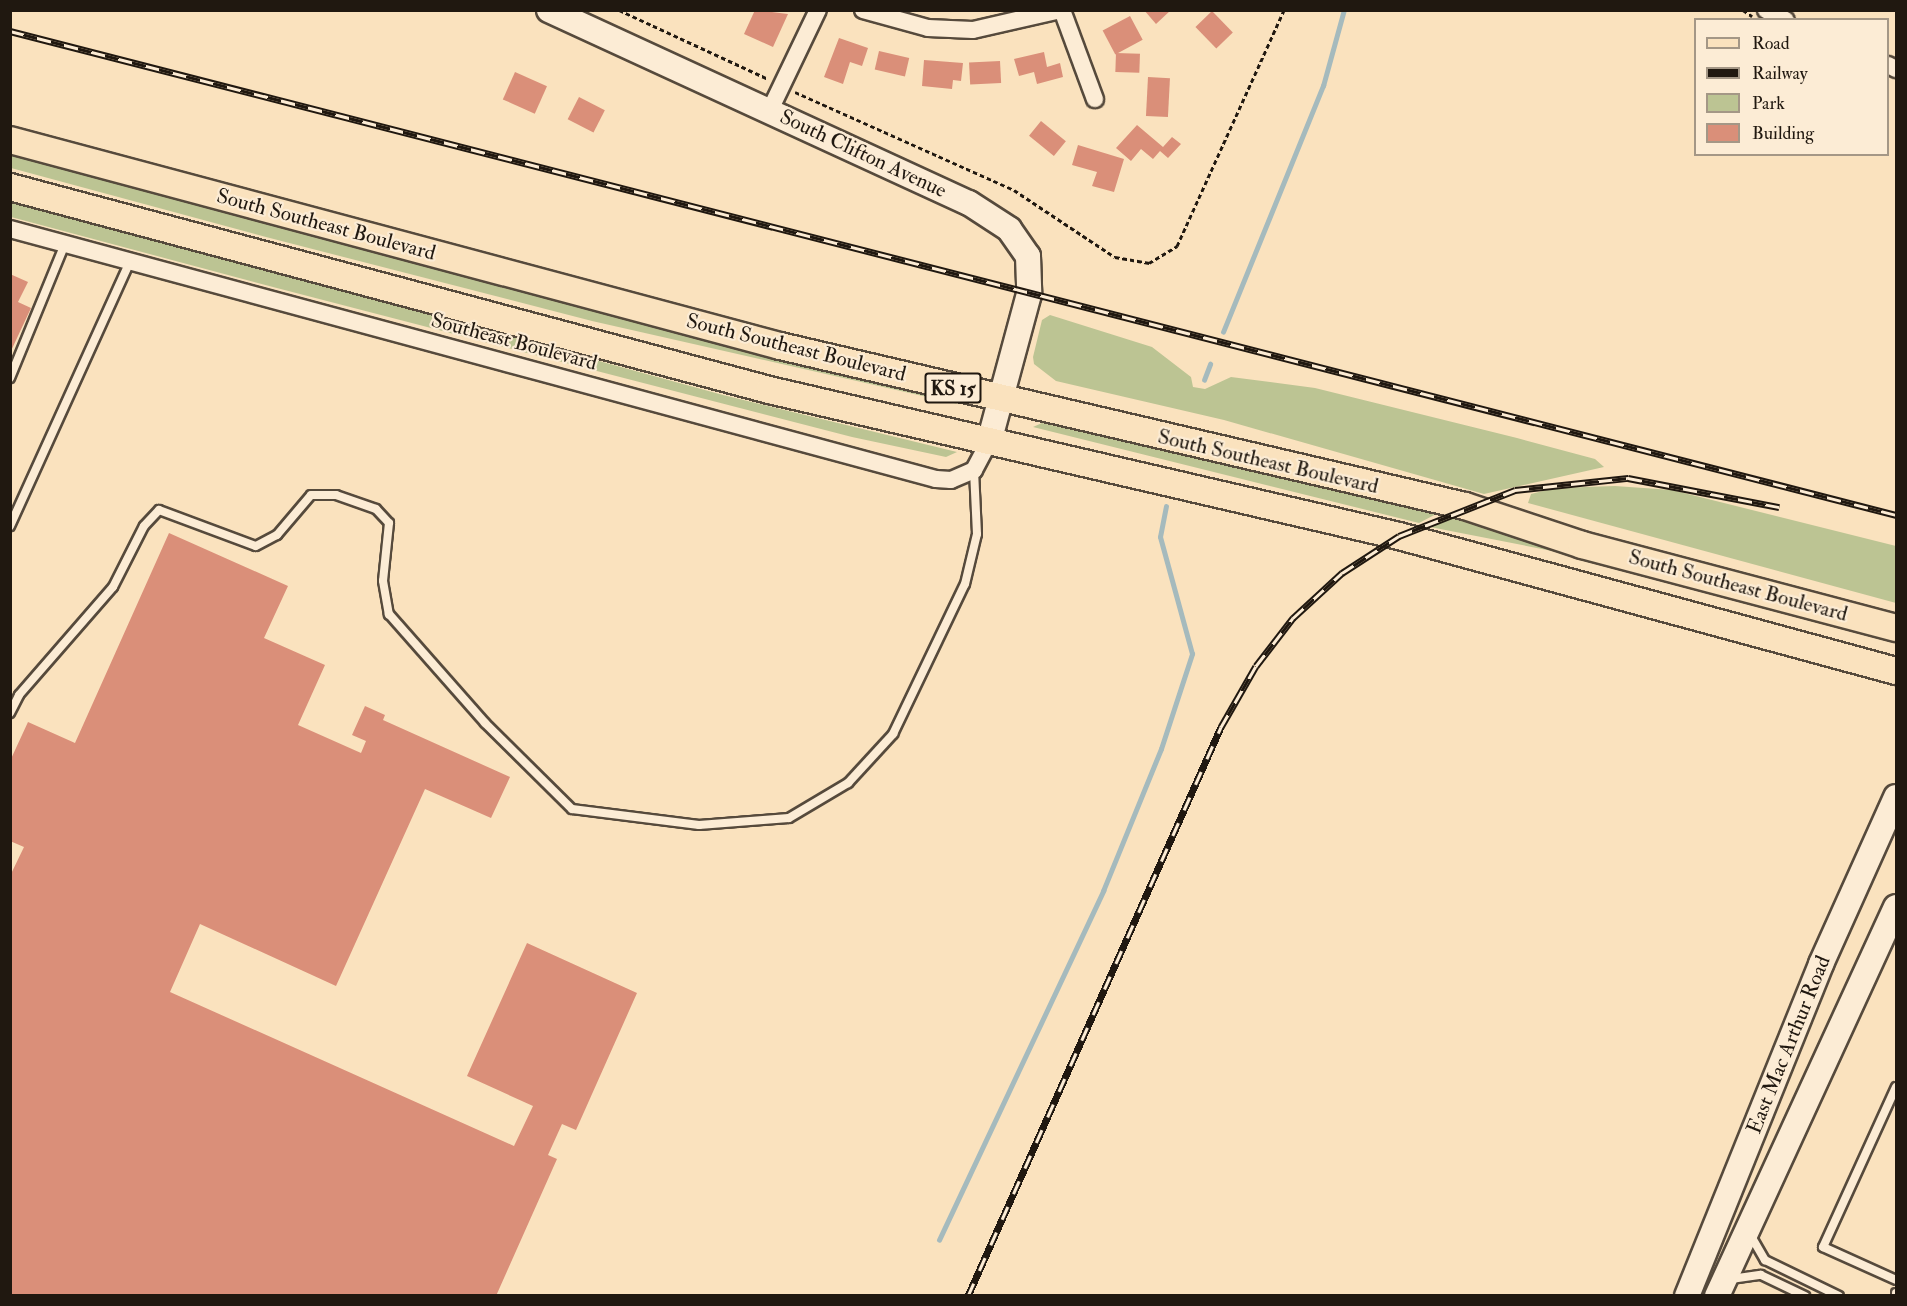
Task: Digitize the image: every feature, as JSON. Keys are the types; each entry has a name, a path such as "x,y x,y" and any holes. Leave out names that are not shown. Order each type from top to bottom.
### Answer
{"main road":[{"name":"South Southeast Boulevard","path":"10,140 768,343 1465,506 1582,545 1896,628"},
{"name":"South Southeast Boulevard","path":"10,187 769,390 1399,536 1896,671"},
{"path":"1841,656 1896,682"}],"street":[{"name":"South Clifton Avenue","path":"549,10 770,110 990,214 1019,242 1028,256 1029,294 989,442"},
{"path":"770,110 818,10"},
{"path":"863,10 928,28 973,30 1061,10 1095,99"},
{"path":"1766,10 1785,16"},
{"name":"Southeast Boulevard","path":"10,229 936,479 951,480 974,470"},
{"path":"974,470 989,442"},
{"name":"East Mac Arthur Road","path":"1687,1296 1821,964 1896,797"},
{"name":"East Mac Arthur Road","path":"1720,1289 1896,907"}],"lane":[{"path":"10,378 65,244"},
{"path":"10,526 130,261"},
{"path":"10,713 19,695 113,587 144,526 159,510 256,546 278,536 310,495 336,495 376,509 389,523 383,581 389,614 485,723 572,808 699,825 789,818 849,783 893,734 965,584 977,534 974,470"},
{"path":"1896,1087 1894,1101 1822,1248 1896,1280"},
{"path":"1750,1222 1754,1248 1764,1260 1839,1296"},
{"path":"1720,1289 1761,1275 1805,1296"}],"path":[{"path":"619,10 1014,190 1107,253 1149,263 1177,246 1284,10"}],"green space":[{"path":"10,150 935,392 958,404 592,321 266,237 11,168"},
{"path":"10,199 723,395 957,452 946,457 852,437 273,287 11,217"},
{"path":"1050,315 1152,347 1191,377 1193,387 1205,389 1231,377 1315,388 1595,459 1604,467 1484,494 1224,420 1056,381 1034,364 1033,357 1042,320"},
{"path":"1042,423 1442,511 1419,523 1033,427"},
{"path":"1615,486 1672,490 1896,546 1896,603 1528,503 1531,494 1555,488"},
{"path":"1454,516 1603,561 1430,527"}],"building":[{"path":"755,10 788,14 773,47 744,34"},
{"path":"1144,10 1171,10 1156,24"},
{"path":"1212,11 1233,33 1216,49 1195,27"},
{"path":"1130,16 1143,40 1115,54 1103,31"},
{"path":"839,38 868,48 862,66 850,62 843,84 824,77"},
{"path":"879,51 909,58 905,76 875,70"},
{"path":"1044,52 1047,67 1060,63 1063,77 1037,84 1034,72 1019,76 1014,59"},
{"path":"1116,53 1140,54 1139,73 1115,72"},
{"path":"924,60 963,63 961,81 953,80 952,89 922,86"},
{"path":"1000,61 1001,83 970,85 969,63"},
{"path":"515,72 547,86 535,114 503,99"},
{"path":"1148,77 1170,78 1168,117 1146,116"},
{"path":"579,97 605,110 593,132 568,119"},
{"path":"1041,121 1066,141 1054,156 1029,136"},
{"path":"1137,125 1163,147 1172,137 1181,144 1168,158 1160,151 1153,159 1141,149 1131,161 1116,148"},
{"path":"1078,145 1124,159 1114,192 1092,186 1097,172 1072,165"},
{"path":"10,274 28,282 18,302 31,308 10,353"},
{"path":"169,533 288,586 264,638 325,665 298,725 361,753 366,741 352,735 365,706 385,715 383,720 510,777 491,818 425,789 336,986 200,924 170,992 514,1146 533,1106 467,1076 527,943 637,993 576,1130 562,1124 548,1155 557,1159 496,1296 10,1296 10,876 24,847 10,841 10,761 28,722 75,743"}],"waterway":[{"path":"1223,332 1323,86 1344,10"},
{"path":"1204,380 1210,364"},
{"path":"939,1240 1103,891 1161,749 1192,654 1160,537 1166,507"}],"railway":[{"path":"10,31 1896,515"},
{"path":"968,1296 1221,727 1256,666 1293,618 1342,573 1399,536 1515,490 1628,478 1779,507"}]}
